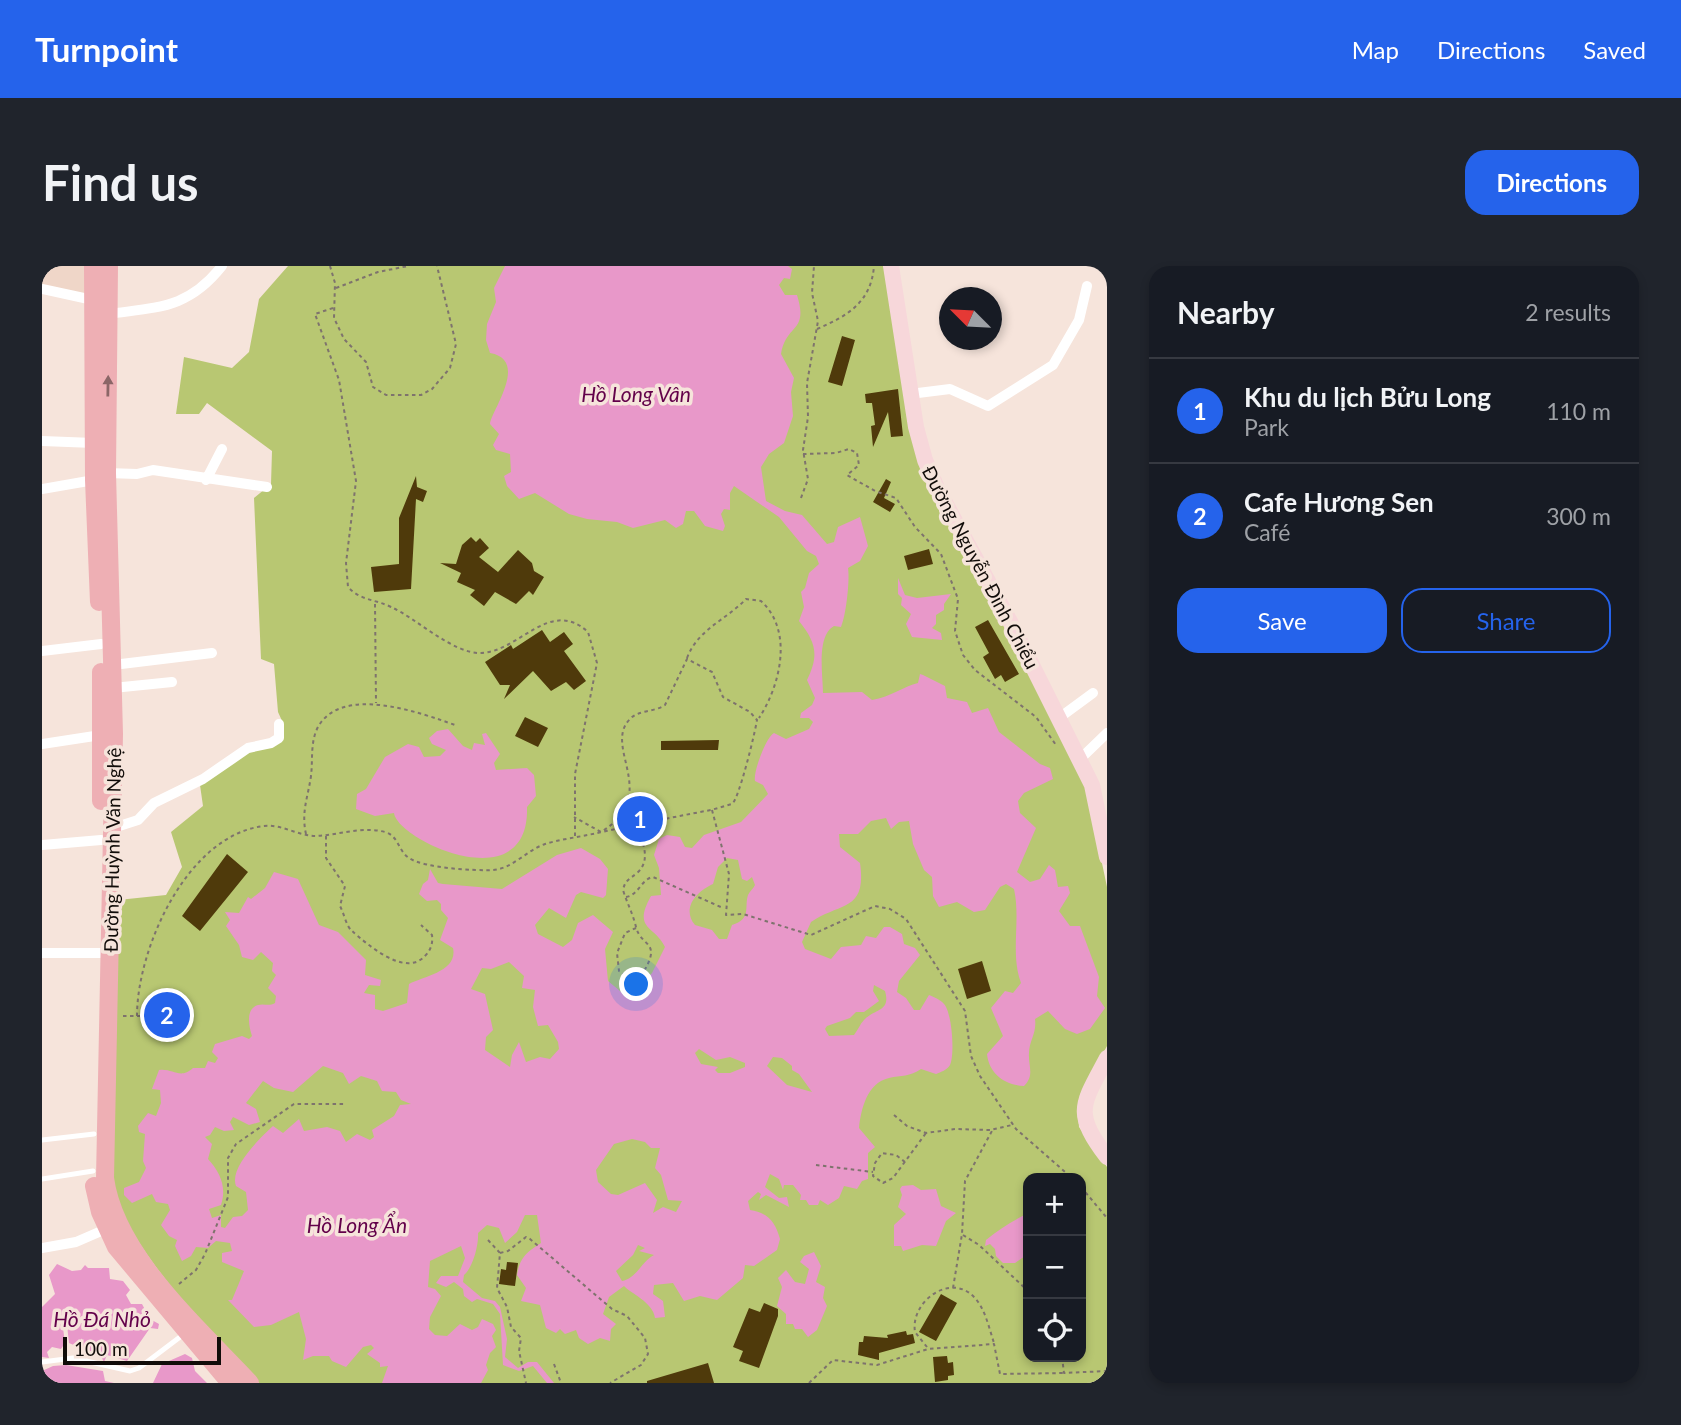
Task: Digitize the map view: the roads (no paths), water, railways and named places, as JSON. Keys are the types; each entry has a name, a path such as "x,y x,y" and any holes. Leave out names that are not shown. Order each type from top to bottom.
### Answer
{"main road":[{"name":"Đường Huỳnh Văn Nghệ","path":"93,266 94,443 101,476 113,665 108,734"},
{"name":"Đường Huỳnh Văn Nghệ","path":"110,266 101,476 101,644 108,734 108,1016 103,1160 107,1195 123,1232 168,1292 250,1383"},
{"name":"Đường Nguyễn Đình Chiểu","path":"891,266 916,427 937,488 1013,627 1092,785 1107,857"},
{"name":"Đường Huỳnh Văn Nghệ","path":"107,834 93,1134 93,1171 100,1212 106,1229 131,1268 230,1383"},
{"path":"1107,1058 1086,1096 1084,1111 1085,1125 1107,1157"}],"street":[{"path":"109,314 176,305 214,276 222,266"},
{"path":"910,394 950,389 988,406 1053,365 1079,320 1087,286"},
{"path":"42,299 47,290 93,300"},
{"path":"42,441 94,443"},
{"path":"206,480 222,449"},
{"path":"42,489 101,476 137,474 153,470 267,487"},
{"path":"42,650 101,644"},
{"path":"113,665 212,653"},
{"path":"113,688 172,682"},
{"path":"1059,718 1093,693"},
{"path":"42,845 107,834 138,820 154,803 203,779 248,748 271,743 279,738 279,724"},
{"path":"1078,761 1107,733"},
{"path":"42,744 108,734"},
{"path":"42,953 100,953"},
{"path":"42,1248 76,1242 106,1229"}],"lane":[{"path":"42,1140 93,1134"},
{"path":"42,1180 93,1171"},
{"path":"42,1362 73,1358 130,1371 139,1368 187,1332"}],"water":[{"name":"Hồ Long Ẩn","path":"505,266 788,266 792,269 790,279 784,278 779,285 785,295 797,295 800,307 799,322 787,337 781,354 794,378 791,392 793,416 784,443 769,454 761,467 766,501 785,511 802,515 827,544 834,542 838,527 860,517 868,546 860,561 848,568 847,598 841,627 834,626 825,638 822,656 823,693 862,692 872,700 918,683 920,674 945,686 947,698 967,702 972,713 988,708 999,732 1040,764 1050,768 1053,779 1024,793 1018,801 1020,813 1036,828 1017,872 1030,882 1040,879 1049,865 1055,870 1058,887 1068,886 1070,893 1059,911 1070,926 1080,926 1099,977 1097,996 1105,1008 1090,1029 1077,1034 1065,1029 1048,1011 1035,1019 1029,1049 1030,1070 1027,1082 1024,1086 1004,1081 991,1067 987,1054 1003,1036 991,1008 1005,991 1013,993 1021,983 1016,960 1014,889 1006,884 1000,887 985,910 974,912 957,902 939,907 933,896 932,877 924,870 913,844 909,821 899,822 891,829 886,818 871,821 858,834 839,834 840,847 860,863 859,890 849,903 811,922 802,942 805,949 831,959 841,947 861,945 866,936 876,938 884,927 890,927 902,934 904,944 915,948 920,955 899,981 897,992 906,998 914,1010 920,1010 929,995 941,1001 947,1009 952,1034 952,1060 946,1070 936,1074 921,1069 909,1075 881,1081 870,1091 861,1113 859,1128 875,1147 868,1153 868,1179 862,1181 857,1189 844,1186 839,1198 828,1205 820,1200 818,1205 809,1205 806,1200 800,1200 801,1195 793,1185 784,1185 783,1190 779,1179 770,1174 765,1187 779,1198 787,1197 789,1207 766,1195 759,1200 761,1194 758,1192 748,1201 750,1210 762,1213 776,1227 780,1239 777,1250 754,1266 745,1265 743,1278 717,1300 700,1296 684,1301 673,1283 654,1285 653,1294 663,1301 665,1317 655,1318 650,1307 624,1286 609,1297 603,1314 616,1324 611,1329 610,1341 600,1338 588,1344 579,1338 576,1330 565,1334 560,1329 556,1333 546,1328 540,1305 521,1301 526,1288 517,1275 520,1264 528,1252 541,1243 537,1215 525,1215 517,1232 505,1243 499,1228 487,1225 478,1233 475,1256 463,1282 482,1298 495,1301 500,1307 507,1339 505,1357 518,1368 528,1362 537,1362 554,1383 547,1383 533,1366 519,1371 503,1365 500,1314 493,1304 477,1299 472,1302 454,1282 446,1287 436,1283 441,1276 458,1276 465,1258 461,1246 430,1261 428,1287 435,1289 441,1296 430,1317 429,1329 435,1335 447,1336 460,1324 472,1330 478,1327 482,1319 493,1324 496,1330 492,1336 496,1347 490,1353 486,1365 488,1370 481,1383 382,1383 388,1366 380,1367 380,1363 367,1354 374,1348 371,1345 363,1347 346,1367 332,1361 329,1356 313,1356 303,1360 306,1339 299,1312 271,1325 254,1327 228,1300 232,1300 244,1271 222,1262 222,1253 232,1251 230,1243 216,1241 208,1248 196,1247 191,1256 182,1261 175,1246 177,1240 169,1236 161,1225 170,1210 168,1204 156,1202 152,1194 132,1203 124,1195 124,1188 139,1182 146,1168 143,1161 145,1134 139,1132 138,1126 148,1113 156,1116 161,1103 160,1090 152,1089 159,1070 184,1073 193,1068 205,1068 208,1061 215,1063 218,1058 212,1052 215,1044 242,1036 249,1039 252,1036 249,1023 251,1010 258,1005 275,1003 276,996 268,988 276,975 272,971 273,963 261,952 253,960 242,957 239,945 226,926 230,920 225,912 239,913 248,897 251,899 265,888 274,872 298,879 319,925 338,932 366,960 365,975 381,980 380,986 369,985 364,993 375,995 375,1009 383,1011 407,1003 409,984 439,972 453,956 453,948 440,940 448,918 441,910 441,904 437,900 427,901 419,894 428,880 430,869 438,883 502,889 557,855 581,848 600,859 608,869 606,895 603,898 581,892 576,895 566,918 549,908 535,925 538,934 563,947 572,940 578,923 593,915 613,932 605,949 608,981 626,996 632,996 652,973 665,947 644,921 651,896 661,895 659,868 654,855 659,839 667,835 680,837 685,847 692,848 704,835 741,822 768,794 763,785 755,781 756,770 767,741 774,733 786,739 809,729 813,722 809,718 800,718 801,713 812,705 815,698 807,680 813,663 814,648 799,621 804,607 801,592 805,588 809,573 819,564 816,556 807,551 779,517 734,486 730,493 730,510 724,509 721,514 725,526 723,531 705,526 694,511 686,511 683,524 676,528 665,520 633,528 617,522 569,514 535,493 519,499 507,486 504,476 511,472 510,454 496,450 493,445 499,434 490,424 508,375 507,365 502,358 490,353 486,340 487,324 496,302 494,288","holes":["727,858 738,860 742,879 747,881 752,877 755,885 748,895 745,916 732,925 727,939 719,939 712,930 695,925 691,919 690,906 693,901 701,891 713,884 718,867","509,962 524,976 522,988 535,990 533,1007 538,1026 548,1025 558,1042 559,1049 550,1059 540,1057 526,1062 519,1042 512,1055 510,1067 485,1050 486,1037 493,1030 485,994 471,989 482,968 491,969","874,985 885,991 884,1006 868,1016 854,1035 829,1036 825,1029 827,1026 850,1018 856,1012 864,1012 879,1001 873,991","699,1049 716,1060 730,1057 745,1063 745,1067 730,1073 718,1073 715,1070 718,1067 701,1064 695,1053","773,1057 782,1058 792,1066 792,1070 799,1074 812,1092 787,1085 767,1066","323,1066 343,1073 349,1084 361,1076 377,1081 382,1091 396,1092 401,1100 411,1104 400,1105 394,1116 372,1130 374,1137 370,1140 357,1134 346,1142 340,1131 327,1127 304,1131 299,1119 283,1133 273,1126 247,1154 237,1171 236,1186 246,1192 248,1210 242,1216 233,1217 225,1228 221,1227 221,1215 212,1218 209,1209 221,1205 223,1186 216,1169 208,1159 212,1144 205,1137 210,1135 215,1127 224,1131 234,1130 230,1122 233,1117 249,1125 260,1122 256,1109 246,1103 263,1081 274,1088 293,1092","632,1139 645,1142 651,1148 660,1148 655,1168 661,1175 668,1200 682,1201 676,1212 663,1207 653,1213 657,1200 645,1183 618,1195 611,1194 598,1182 596,1170 614,1144","638,1245 645,1248 639,1251 654,1255 627,1280 622,1281 616,1271 633,1255"]},
{"path":"898,578 905,595 917,598 951,594 944,604 944,610 936,615 936,624 932,628 941,633 942,640 912,637 906,624 911,614 901,605"},
{"path":"448,729 463,746 472,750 474,743 485,745 482,734 486,733 500,754 494,763 496,770 527,768 534,775 536,796 527,807 522,836 508,852 487,858 463,856 416,837 401,824 394,813 375,816 356,809 357,794 366,789 385,757 408,744 419,747 424,757 440,756 446,750 432,744 429,738 437,731"},
{"path":"913,1185 921,1190 936,1189 941,1206 956,1213 946,1221 936,1246 922,1245 903,1251 901,1246 894,1246 894,1225 906,1214 898,1207 902,1195 900,1189 902,1186"},
{"path":"1023,1216 1023,1257 1015,1263 1003,1263 990,1244 985,1246 986,1240"},
{"path":"814,1252 821,1266 816,1282 825,1287 823,1298 827,1306 817,1330 808,1337 802,1329 786,1324 786,1314 777,1306 782,1287 778,1278 786,1270 795,1282 805,1284 809,1269 800,1262 804,1256"},
{"name":"Hồ Đá Nhỏ","path":"57,1264 72,1271 81,1270 85,1265 88,1268 109,1268 110,1279 123,1281 130,1290 126,1295 131,1304 142,1304 150,1319 159,1324 158,1329 150,1328 127,1361 107,1355 104,1362 98,1351 87,1351 69,1343 67,1325 63,1328 65,1343 61,1349 52,1347 47,1352 49,1358 42,1357 42,1307 55,1294 49,1275"},
{"path":"185,1354 192,1358 195,1371 207,1383 153,1383 162,1364"},
{"path":"66,1365 103,1371 105,1381 114,1383 42,1383 42,1371 53,1366"}],"place":[{"name":"Khu du lịch Bửu Long","path":"640,819"},
{"name":"Cafe Hương Sen","path":"167,1015"}],"water label":[{"name":"Hồ Long Vân","path":"636,393"}]}
